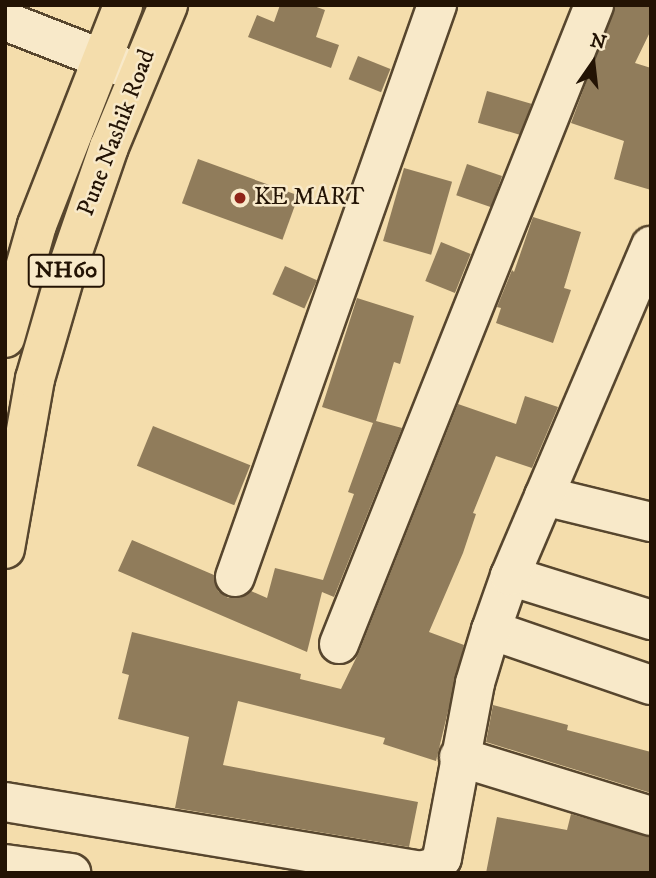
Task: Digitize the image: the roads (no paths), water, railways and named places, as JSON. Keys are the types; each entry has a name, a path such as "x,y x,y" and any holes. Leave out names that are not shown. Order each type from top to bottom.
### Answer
{"highway":[{"name":"Pune Nashik Road","path":"5,338 37,225 122,5"},
{"name":"Pune Nashik Road","path":"5,549 35,379 67,269 138,73 168,5"}],"street":[{"path":"235,577 437,5"},
{"path":"339,644 594,5"},
{"path":"5,21 138,73"},
{"path":"5,802 420,871 435,867 442,858 459,757 475,683 491,630 510,576 651,246"},
{"path":"544,496 651,522"},
{"path":"510,576 651,620"},
{"path":"491,630 651,685"},
{"path":"459,757 651,816"},
{"path":"5,864 71,873"}],"place":[{"name":"KE MART","path":"240,198"}]}
